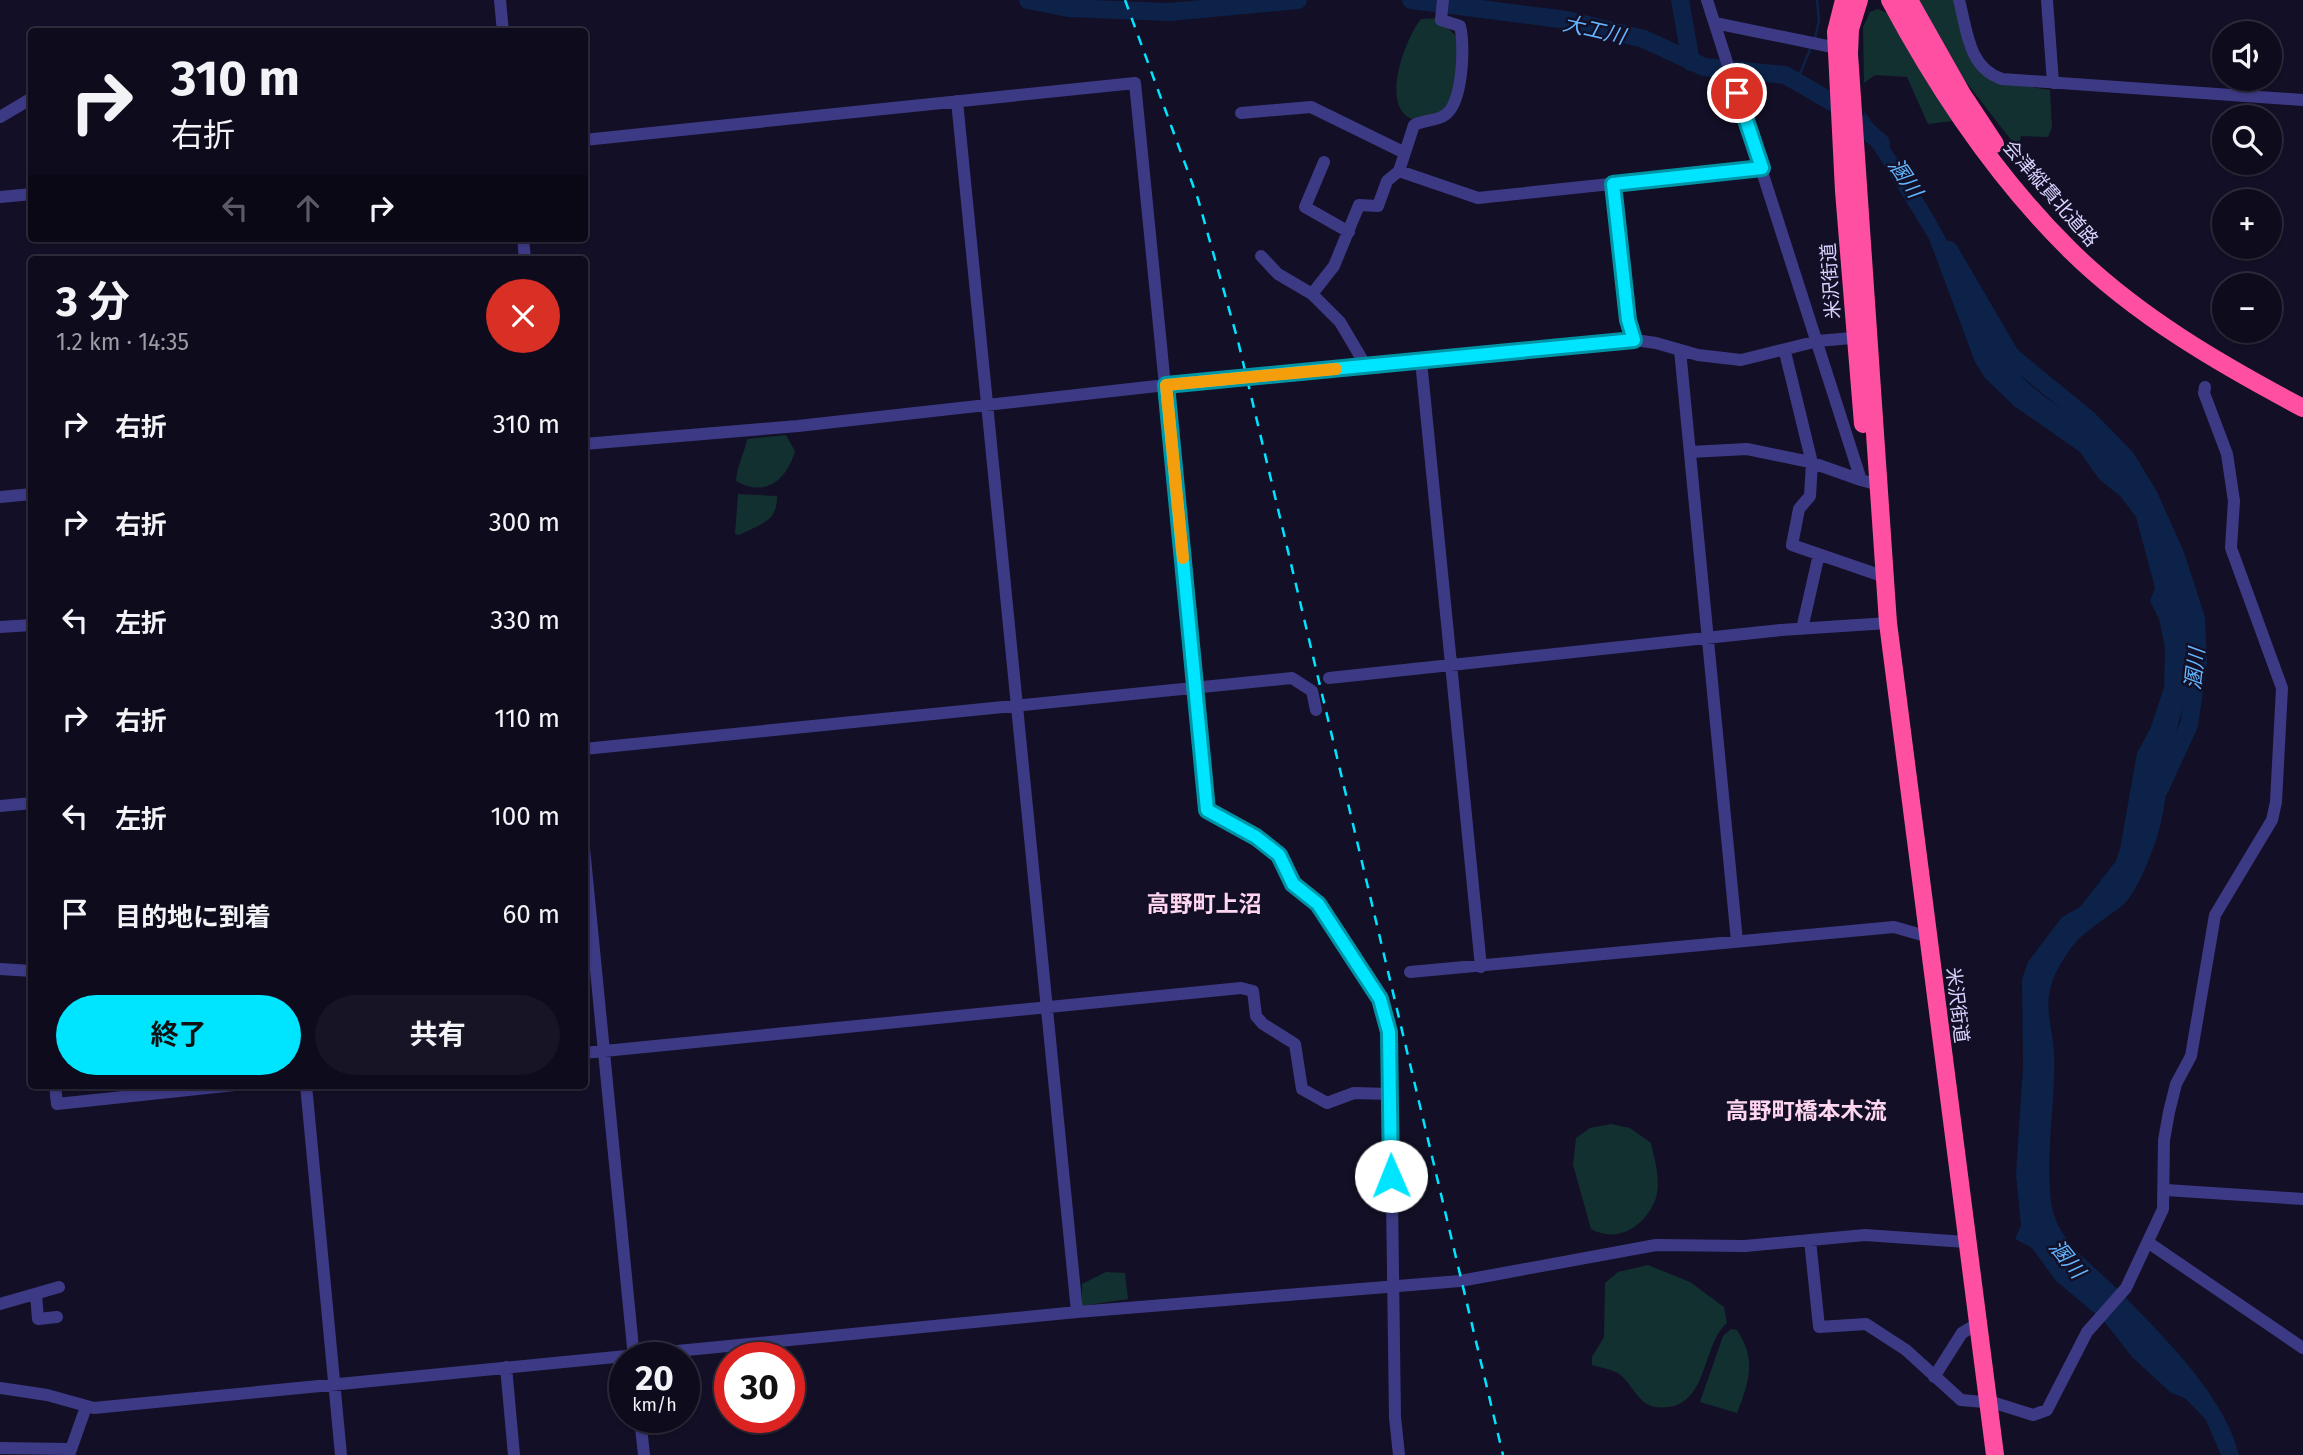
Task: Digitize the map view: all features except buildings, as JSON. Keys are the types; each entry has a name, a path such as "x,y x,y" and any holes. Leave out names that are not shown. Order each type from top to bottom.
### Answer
{"highway":[{"name":"米沢街道","path":"1844,0 1836,32 1841,52 1848,143 1870,483 1885,568 1888,623 1995,1455"},
{"name":"米沢街道","path":"1841,52 1859,0"},
{"name":"会津縦貫北道路","path":"1890,0 1949,102 2037,214 2070,250 2180,337 2303,408"},
{"name":"会津縦貫北道路","path":"1909,0 1962,94 1993,141 2079,242 2127,286 2184,330 2219,354 2303,400"}],"street":[{"path":"500,0 503,28"},
{"path":"1312,294 1334,266 1359,205 1378,206 1387,181 1399,171 1414,125 1445,115 1456,96 1463,38 1460,26 1441,20 1443,0"},
{"path":"1707,0 1818,341 1870,483"},
{"path":"1959,0 1971,48 1983,68 2002,79 2303,100"},
{"path":"2047,0 2053,83"},
{"path":"1714,23 1841,52"},
{"path":"588,140 1135,83 1207,810 1256,837 1279,855 1293,884 1318,904 1358,961 1387,1017 1395,1417 1399,1455"},
{"path":"0,117 28,100"},
{"path":"957,101 1077,1312"},
{"path":"1241,113 1311,107 1404,152"},
{"path":"1324,162 1306,207 1349,232"},
{"path":"1399,171 1478,198 1762,168"},
{"path":"1613,184 1628,320 1634,340"},
{"path":"0,197 28,194"},
{"path":"1261,256 1278,274 1312,294 1340,322 1366,366"},
{"path":"588,444 797,426 1166,385 1634,340 1723,360 1757,358 1818,341 1861,337"},
{"path":"1680,350 1737,942"},
{"path":"1785,352 1812,463 1810,496 1799,509 1792,545 1819,554 1885,568"},
{"path":"1421,361 1481,967"},
{"path":"1810,1240 1819,1327 1866,1324 1906,1350 1961,1399 2010,1406 2024,1414 2041,1414 2047,1410 2087,1332 2126,1288 2149,1243 2164,1209 2164,1140 2176,1084 2191,1056 2215,915 2272,820 2282,701 2282,688 2231,548 2229,539 2234,501 2227,454 2204,393 2205,387"},
{"path":"1690,452 1747,449 1812,463 1870,483"},
{"path":"0,497 28,494"},
{"path":"1802,629 1819,554"},
{"path":"1329,678 1802,629 1888,623"},
{"path":"0,627 28,625"},
{"path":"588,750 1196,690 1292,678 1312,691 1315,710"},
{"path":"0,806 28,803"},
{"path":"588,891 633,1342"},
{"path":"1410,972 1894,927 1929,937"},
{"path":"0,969 28,971"},
{"path":"588,1053 1241,988 1253,991 1256,1016 1295,1044 1302,1089 1327,1103 1354,1093 1390,1094"},
{"path":"55,1089 57,1104 198,1089"},
{"path":"306,1089 341,1455"},
{"path":"2166,1190 2303,1199"},
{"path":"700,1349 1077,1312 1460,1282 1656,1245 1745,1246 1865,1235 1966,1242"},
{"path":"2149,1243 2303,1348"},
{"path":"0,1304 59,1287"},
{"path":"36,1294 38,1318 57,1317"},
{"path":"1934,1377 1962,1333 1977,1324"},
{"path":"0,1388 47,1395 86,1406 104,1407 609,1358"},
{"path":"506,1367 514,1455"},
{"path":"0,1448 69,1452 86,1406"},
{"path":"642,1433 644,1455"}],"green space":[{"path":"1919,0 1953,0 1967,50 1997,82 2050,90 2052,128 2048,137 2021,136 2018,148 2015,145 1963,78"},
{"path":"1878,9 1891,15 1914,60 1953,121 1928,124 1907,77 1875,75 1864,83 1863,27 1870,12"},
{"path":"1438,18 1456,36 1464,83 1435,119 1412,119 1402,112 1397,100 1398,71 1409,40 1421,19"},
{"path":"786,435 795,451 780,478 765,487 756,488 736,481 747,439"},
{"path":"738,494 777,496 771,517 739,535 735,534"},
{"path":"1611,1124 1630,1128 1651,1143 1658,1184 1656,1198 1645,1217 1630,1230 1611,1234 1591,1229 1573,1165 1576,1138 1590,1128"},
{"path":"1648,1265 1690,1282 1724,1307 1727,1323 1718,1333 1695,1389 1686,1400 1673,1406 1649,1405 1619,1374 1592,1365 1592,1357 1604,1337 1605,1283 1618,1272"},
{"path":"1106,1272 1125,1273 1128,1299 1082,1306 1082,1284"},
{"path":"1731,1329 1737,1330 1749,1361 1748,1381 1737,1413 1700,1402 1723,1336"}],"water":[{"path":"1864,111 1935,219 1983,319 2004,355 2030,384 2107,445 2131,475 2155,522 2185,605 2191,629 2192,660 2173,747 2162,818 2153,847 2130,897 2076,942 2058,968 2050,990 2048,1006 2054,1071 2049,1182 2054,1216 2068,1241 2154,1327 2190,1368 2220,1411 2232,1433 2239,1455 2221,1455 2206,1420 2186,1399 2170,1392 2132,1357 2104,1321 2056,1281 2032,1248 2015,1239 2021,1225 2016,1175 2023,1066 2022,979 2028,962 2062,917 2080,907 2116,861 2137,753 2151,727 2164,687 2165,648 2159,619 2150,601 2155,588 2136,517 2121,497 2099,479 2080,452 2014,406 1985,378 1975,362 1929,239 1866,136"}],"waterway":[{"name":"大工川","path":"1028,0 1068,8 1169,12 1298,0"},
{"name":"大工川","path":"1411,0 1567,20 1644,39 1704,67 1785,75 1839,106 1881,143"},
{"name":"溷川","path":"1680,0 1691,62"},
{"path":"1815,38 1819,21 1817,0"},
{"path":"1797,81 1811,47"},
{"name":"溷川","path":"1949,250 2011,356 2089,420 2126,458 2149,496 2175,554 2196,618 2198,663 2189,725 2160,788"}],"railway":[{"path":"1125,0 1198,199 1238,341 1503,1455"}],"slow traffic":[{"path":"1183,558 1166,385 1336,369"}],"district":[{"name":"高野町上沼","path":"1204,904"},
{"name":"高野町橋本木流","path":"1806,1111"}],"route":[{"path":"1391,1176 1389,1032 1380,999 1358,961 1318,904 1293,884 1279,855 1256,837 1207,810 1166,385 1634,340 1628,320 1613,184 1762,168 1737,93"}]}
